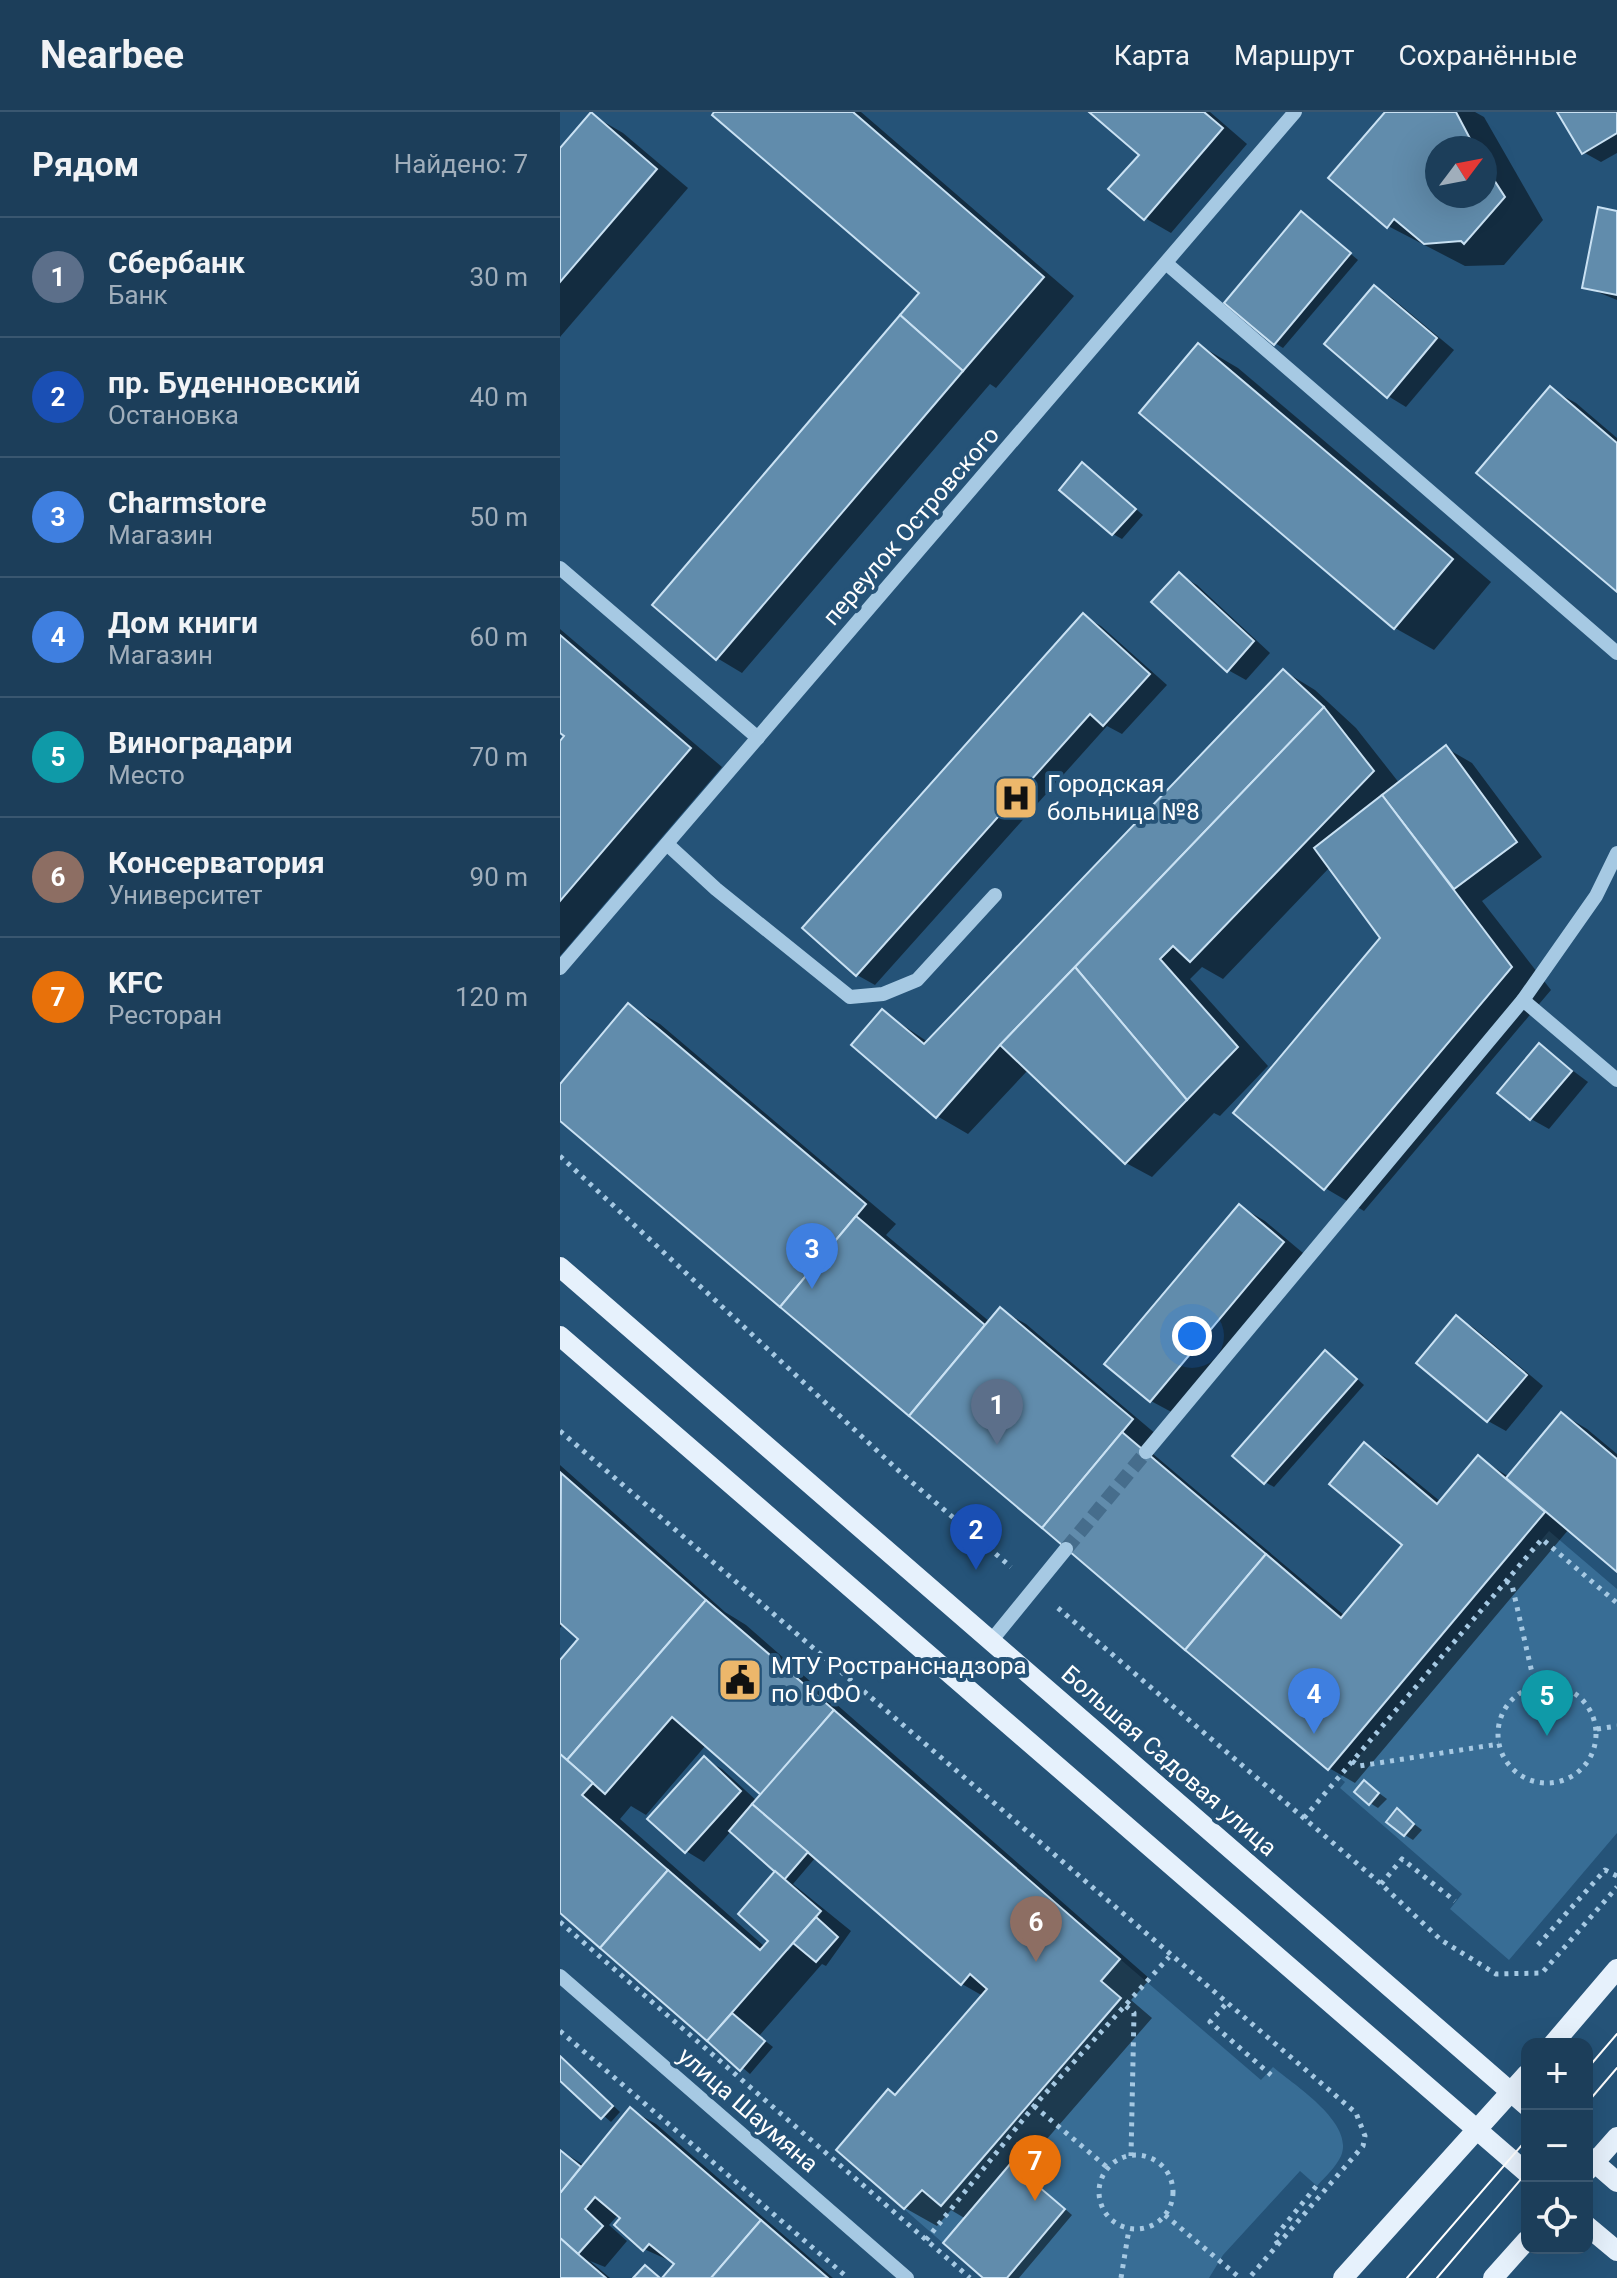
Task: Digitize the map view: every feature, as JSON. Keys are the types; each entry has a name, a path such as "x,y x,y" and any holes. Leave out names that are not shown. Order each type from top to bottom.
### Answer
{"main road":[{"name":"Большая Садовая улица","path":"560,1267 1521,2101"},
{"path":"560,1336 1521,2168"},
{"path":"1558,2038 1617,1969"},
{"path":"1343,2278 1521,2081"},
{"path":"1593,2159 1617,2137"},
{"path":"1593,2166 1617,2182"},
{"path":"1593,2231 1617,2251"},
{"path":"1493,2278 1521,2247"}],"street":[{"name":"переулок Островского","path":"560,968 1295,112"},
{"path":"1167,264 1617,653"},
{"path":"560,568 758,738"},
{"path":"667,844 716,889 850,997 883,994 917,980 995,895"},
{"path":"1146,1452 1523,1000 1596,896 1617,853"},
{"path":"1523,1000 1617,1080"},
{"path":"991,1641 1066,1549"},
{"name":"улица Шаумяна","path":"560,1976 907,2278"}],"path":[{"path":"560,1156 900,1472 1381,1884 1441,1940 1496,1974 1542,1973 1617,1887"},
{"path":"560,1431 1225,2005 1356,2113 1365,2136 1357,2155 1249,2278"},
{"path":"1304,1818 1542,1539 1617,1603"},
{"path":"1506,1581 1512,1585 1535,1686"},
{"path":"1535,1686 1556,1686 1576,1694 1590,1709 1597,1729 1594,1750 1583,1768 1555,1783 1534,1782 1515,1771 1499,1744 1503,1712 1516,1695 1535,1686"},
{"path":"1597,1729 1617,1726"},
{"path":"1352,1761 1359,1766 1499,1744"},
{"path":"1381,1884 1402,1859 1455,1901"},
{"path":"1538,1945 1605,1870 1617,1876"},
{"path":"560,1922 970,2278"},
{"path":"926,2240 1034,2106 1169,1957"},
{"path":"1225,2005 1210,2022 1271,2075"},
{"path":"1126,2006 1134,2013 1131,2156"},
{"path":"560,2031 848,2278"},
{"path":"1034,2106 1108,2168"},
{"path":"1131,2156 1152,2159 1168,2174 1172,2195 1165,2215 1149,2227 1129,2229 1110,2218 1100,2199 1102,2177 1108,2168 1131,2156"},
{"path":"1278,2244 1274,2238 1318,2184"},
{"path":"1165,2215 1240,2278"},
{"path":"1121,2278 1129,2229"}],"shaded area":[{"path":"1549,1531 1617,1589 1617,1833 1509,1960 1450,1909 1462,1894 1340,1788 1345,1782 1340,1778"},
{"path":"1120,1959 1261,2080 1273,2067 1307,2094 1331,2118 1339,2131 1343,2143 1341,2156 1317,2186 1300,2171 1223,2255 1209,2278 1007,2278 1065,2209 1011,2163 943,2243 904,2209 922,2190 941,2206 1121,1999 1101,1981"}],"building":[{"path":"591,112 657,169 560,282 560,148"},
{"path":"714,112 853,112 1044,277 963,371 900,315 919,293 712,115"},
{"path":"1089,112 1204,112 1223,128 1144,220 1108,189 1139,155"},
{"path":"1385,112 1456,112 1469,136 1425,136 1425,208 1495,208 1464,244 1461,241 1424,244 1394,219 1387,228 1328,178"},
{"path":"1557,112 1617,112 1617,133 1582,154"},
{"path":"1497,185 1505,197 1497,206"},
{"path":"1598,207 1617,211 1617,295 1582,288"},
{"path":"1301,211 1351,253 1274,345 1224,303"},
{"path":"1374,285 1437,338 1387,398 1324,344"},
{"path":"900,315 963,371 716,660 652,605"},
{"path":"1198,343 1453,559 1394,629 1139,413"},
{"path":"1550,386 1617,443 1617,592 1476,473"},
{"path":"1082,462 1136,509 1112,535 1059,490"},
{"path":"1179,572 1254,641 1227,672 1151,602"},
{"path":"1083,613 1150,674 1103,726 1090,714 856,976 802,928"},
{"path":"560,635 691,748 560,901 560,741 564,736 560,733"},
{"path":"1283,669 1324,707 1000,1045 936,1118 851,1045 882,1009 924,1044"},
{"path":"1324,707 1374,771 1190,962 1173,946 1160,959 1238,1047 1187,1100 1075,967"},
{"path":"1446,745 1517,842 1454,889 1382,795"},
{"path":"1382,795 1512,967 1324,1190 1233,1113 1380,938 1314,848"},
{"path":"1075,967 1187,1100 1125,1164 1000,1045"},
{"path":"628,1003 866,1204 780,1307 560,1121 560,1084"},
{"path":"1539,1043 1572,1071 1530,1120 1497,1093"},
{"path":"1239,1204 1284,1242 1150,1402 1104,1364"},
{"path":"856,1216 985,1325 909,1416 780,1307"},
{"path":"1000,1307 1133,1419 1042,1528 909,1416"},
{"path":"1456,1315 1527,1375 1487,1422 1416,1363"},
{"path":"1325,1350 1357,1379 1264,1484 1232,1456"},
{"path":"1561,1412 1617,1459 1617,1572 1506,1478"},
{"path":"1122,1432 1266,1554 1185,1650 1042,1528"},
{"path":"1364,1442 1437,1504 1478,1455 1545,1512 1328,1770 1185,1650 1266,1554 1341,1618 1402,1545 1329,1484"},
{"path":"561,1473 706,1600 567,1760 560,1754 560,1660 578,1639 560,1623"},
{"path":"706,1600 834,1710 761,1795 672,1717 605,1794 567,1760"},
{"path":"834,1710 1120,1959 1101,1981 1121,1998 941,2206 922,2190 904,2209 836,2150 888,2089 895,2095 987,1989 970,1974 961,1985 752,1804"},
{"path":"560,1754 593,1783 582,1795 668,1870 600,1948 560,1913"},
{"path":"704,1756 741,1791 685,1853 647,1819"},
{"path":"1364,1780 1379,1793 1369,1805 1354,1792"},
{"path":"752,1804 808,1852 784,1880 729,1831"},
{"path":"1397,1808 1414,1824 1404,1836 1386,1822"},
{"path":"668,1870 760,1950 768,1941 738,1914 775,1871 821,1911 707,2041 600,1948"},
{"path":"816,1917 838,1937 816,1962 793,1943"},
{"path":"732,2013 765,2041 740,2071 707,2041"},
{"path":"560,2056 613,2106 601,2119 560,2081"},
{"path":"630,2107 761,2220 711,2278 662,2278 674,2264 649,2244 643,2251 614,2225 620,2218 595,2197 585,2209 603,2226 578,2254 560,2238 560,2193"},
{"path":"560,2150 581,2167 560,2193"},
{"path":"1011,2163 1065,2209 1007,2278 983,2278 943,2243"},
{"path":"761,2220 828,2278 711,2278"},
{"path":"560,2238 578,2254 606,2278 560,2278"},
{"path":"645,2265 660,2278 633,2278"}],"tunnel":[{"path":"1066,1549 1146,1452"}],"tram line":[{"path":"1593,2062 1617,2034"},
{"path":"1593,2096 1617,2068"},
{"path":"1407,2278 1521,2146"},
{"path":"1437,2278 1521,2179"}],"place":[{"name":"Городская больница №8","path":"1016,798"},
{"name":"Charmstore","path":"812,1289"},
{"name":"Сбербанк","path":"997,1445"},
{"name":"пр. Буденновский","path":"976,1570"},
{"name":"МТУ Ространснадзора по ЮФО","path":"740,1680"},
{"name":"Дом книги","path":"1314,1734"},
{"name":"Виноградари","path":"1547,1736"},
{"name":"Консерватория","path":"1036,1962"},
{"name":"KFC","path":"1035,2201"}]}
